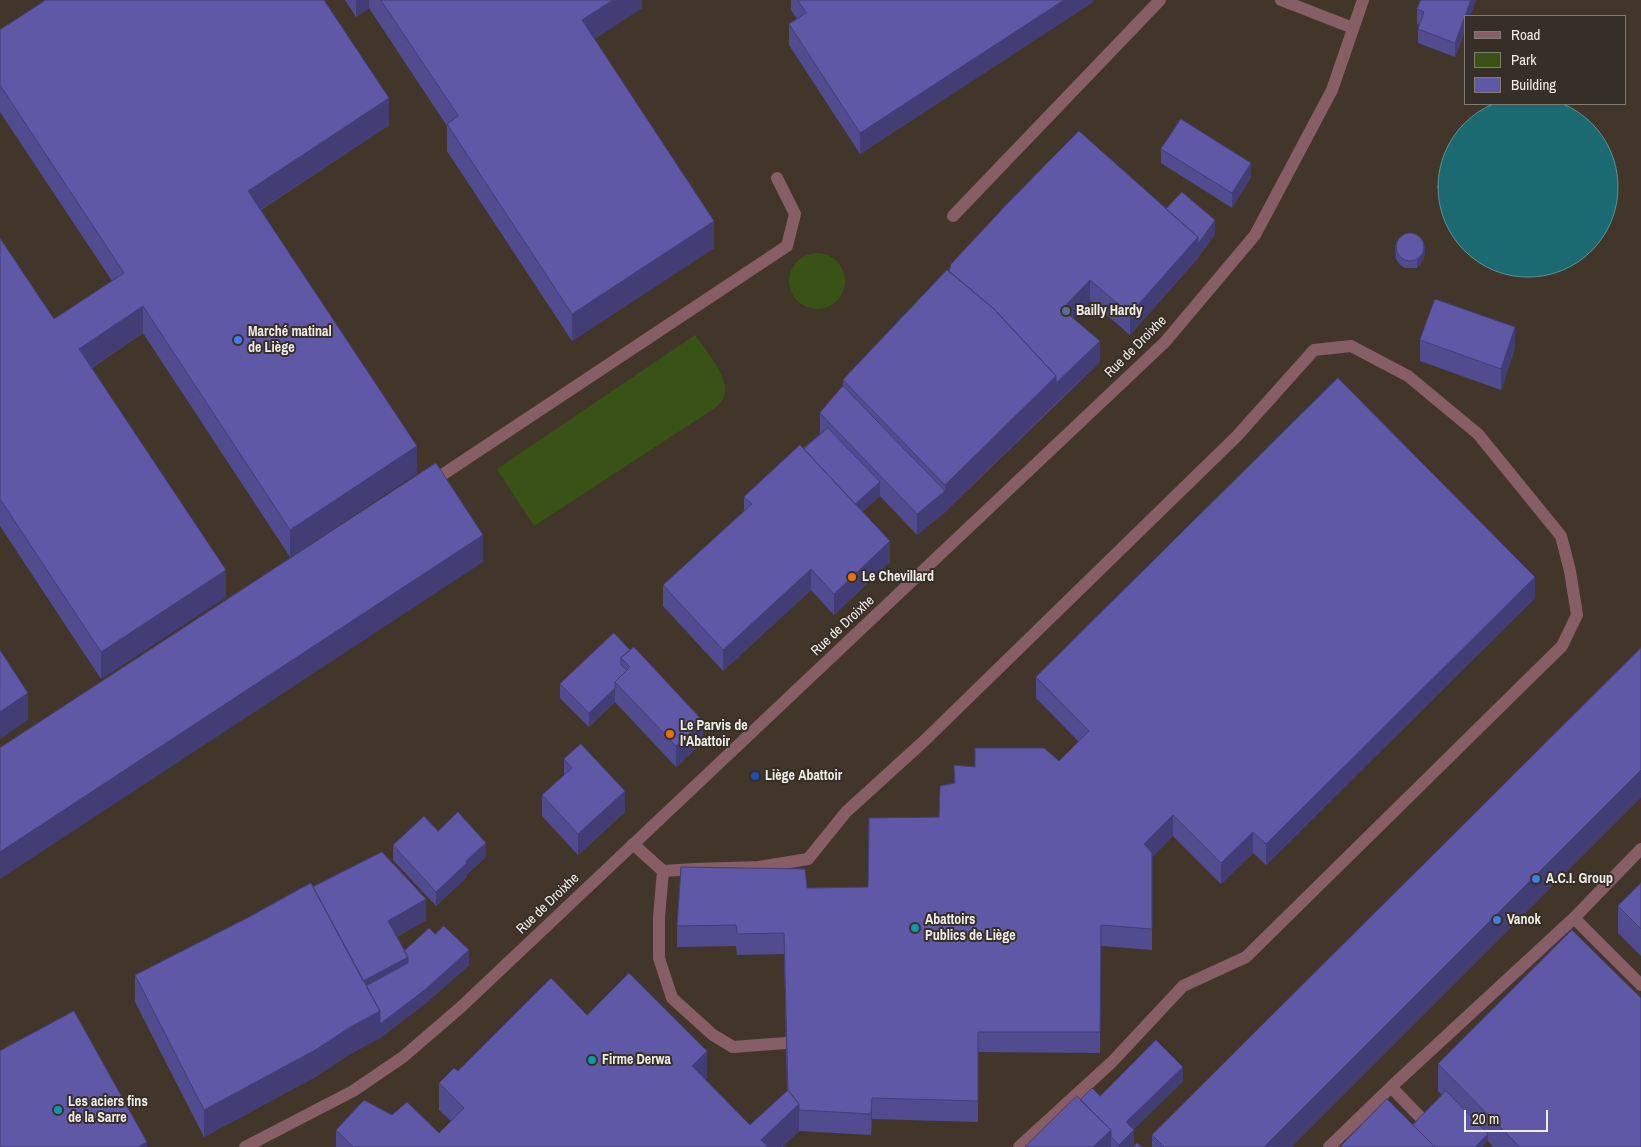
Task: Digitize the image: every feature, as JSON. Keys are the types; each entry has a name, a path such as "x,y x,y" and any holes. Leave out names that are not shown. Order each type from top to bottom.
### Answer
{"street":[{"path":"952,216 1160,0"},
{"path":"1281,0 1353,28"},
{"name":"Rue de Droixhe","path":"245,1147 353,1090 403,1057 462,1007 1165,342 1255,235 1332,90 1363,0"},
{"path":"416,492 787,246 795,214 777,178"},
{"path":"633,844 663,871 695,868 758,867 808,859 846,812 930,736 1237,436 1314,350 1351,346 1408,376 1478,434 1561,536 1578,615 1562,646 1246,957 1183,986 1112,1062 1019,1147"},
{"path":"1330,1147 1390,1087 1574,918 1641,849"},
{"path":"663,871 659,917 660,958 672,998 713,1035 733,1047 786,1043"},
{"path":"1574,918 1641,985"},
{"path":"1390,1087 1424,1122"}],"shaded area":[{"path":"0,0 1641,0 1641,1147 0,1147"}],"green space":[{"path":"811,253 823,253 833,257 841,265 845,281 841,297 833,305 823,309 811,309 801,305 793,297 789,287 789,275 793,265 801,257"},
{"path":"695,335 721,374 725,391 723,399 715,408 534,526 497,469"}],"water":[{"path":"1492,105 1564,105 1578,112 1592,123 1603,137 1614,161 1618,178 1618,196 1614,213 1598,244 1578,262 1554,273 1537,277 1519,277 1502,273 1471,257 1453,237 1442,213 1438,196 1438,178 1442,161 1453,137 1471,117"}],"building":[{"name":"Marché matinal de Liège","path":"46,0 324,0 389,98 248,191 417,446 290,530 143,306 79,349 226,570 101,652 0,499 0,238 54,319 124,273 0,85 0,30"},
{"path":"381,0 613,0 582,20 714,221 572,314 447,124 458,116"},
{"path":"798,0 1064,0 860,133 789,24 806,13"},
{"path":"1421,0 1471,0 1455,43 1418,29 1424,12 1417,9"},
{"path":"1181,119 1251,163 1232,193 1161,149"},
{"path":"1079,131 1198,237 1130,314 1090,280 1062,309 1100,341 1056,383 1056,376 994,309 949,271 951,264"},
{"path":"1182,192 1215,220 1198,244 1198,237 1166,209"},
{"path":"1410,233 1420,237 1424,247 1420,257 1410,261 1400,257 1396,247 1400,237"},
{"path":"947,270 994,309 1056,376 945,485 843,380"},
{"path":"1435,299 1515,327 1501,369 1420,340"},
{"path":"1338,378 1535,577 1266,844 1253,832 1221,863 1173,815 1144,844 1152,853 1152,929 1101,925 1100,1032 978,1032 978,1101 872,1098 871,1114 799,1110 799,1104 788,1090 784,933 737,934 736,925 677,926 681,867 805,869 807,888 868,887 869,818 939,817 940,786 955,783 954,765 975,767 975,748 1044,748 1059,761 1089,731 1036,677"},
{"path":"843,386 945,491 917,514 820,413"},
{"path":"828,428 880,482 855,504 804,449"},
{"path":"800,445 890,541 834,594 811,569 723,650 663,585 752,504 744,497"},
{"path":"436,463 483,535 0,852 0,748"},
{"path":"614,633 630,650 621,658 621,665 627,670 615,682 615,688 589,713 560,684"},
{"path":"634,647 703,721 676,746 615,682 630,667 621,658"},
{"path":"1641,648 1641,770 1264,1147 1164,1147 1152,1135"},
{"path":"0,650 28,693 0,712"},
{"path":"581,744 625,791 578,834 542,795 572,768 564,759"},
{"path":"458,812 486,843 436,892 393,845 424,816 438,831"},
{"path":"382,852 426,899 388,921 408,957 363,981 313,887"},
{"path":"311,883 380,1011 350,1027 317,1049 204,1110 135,975"},
{"path":"1641,883 1641,929 1618,906"},
{"path":"444,926 469,950 426,989 380,1024 380,1011 366,986 408,963 408,957 404,951 429,928 435,934"},
{"path":"1572,930 1641,998 1641,1147 1520,1147 1438,1064"},
{"name":"Firme Derwa","path":"629,973 707,1051 692,1066 750,1125 788,1090 799,1104 761,1140 768,1147 353,1147 336,1130 364,1100 392,1115 407,1102 439,1133 464,1108 439,1083 454,1068 458,1071 551,978 587,1015"},
{"name":"Les aciers fins de la Sarre","path":"74,1011 147,1142 138,1147 0,1147 0,1051"},
{"path":"1156,1040 1183,1067 1126,1122 1134,1130 1119,1145 1111,1137 1111,1130 1080,1100 1092,1088 1100,1096"},
{"path":"1446,1091 1488,1134 1475,1147 1435,1147 1413,1125"},
{"path":"1077,1096 1111,1130 1093,1147 1025,1147"},
{"path":"1387,1099 1435,1147 1340,1147"},
{"path":"1137,1143 1142,1147 1133,1147"}],"place":[{"name":"Bailly Hardy","path":"1066,311"},
{"name":"Marché matinal de Liège","path":"238,340"},
{"name":"Le Chevillard","path":"852,577"},
{"name":"Le Parvis de l'Abattoir","path":"670,734"},
{"name":"Liège Abattoir","path":"755,776"},
{"name":"A.C.I. Group","path":"1536,879"},
{"name":"Vanok","path":"1497,920"},
{"name":"Abattoirs Publics de Liège","path":"915,928"},
{"name":"Firme Derwa","path":"592,1060"},
{"name":"Les aciers fins de la Sarre","path":"58,1110"}]}
